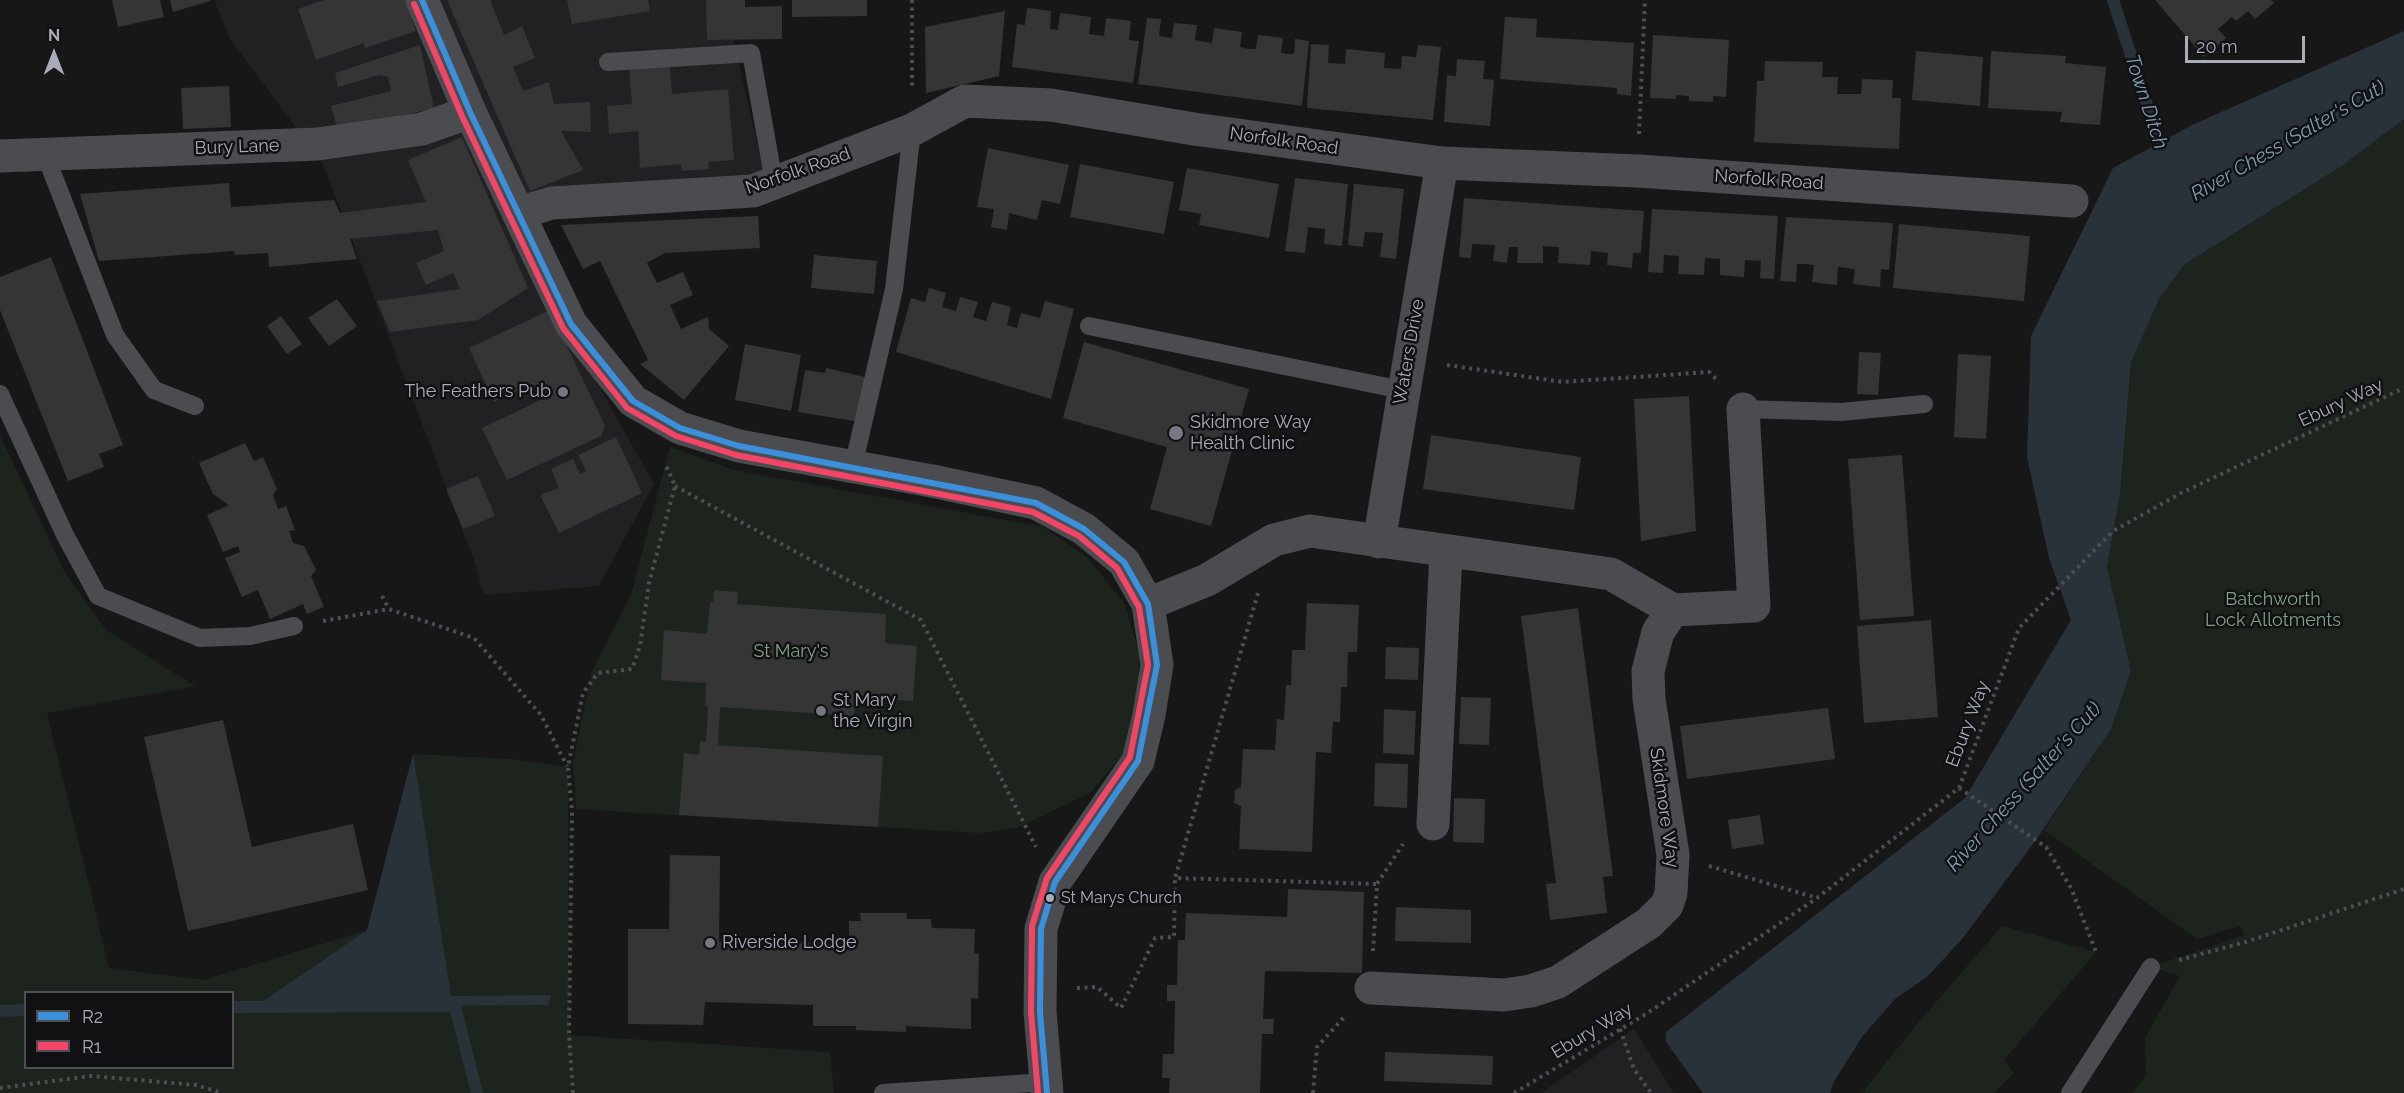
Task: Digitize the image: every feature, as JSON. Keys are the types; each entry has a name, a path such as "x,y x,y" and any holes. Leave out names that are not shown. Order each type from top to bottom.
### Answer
{"street":[{"path":"422,0 470,112 571,324 633,401 680,428 739,446 1036,503 1084,529 1124,562 1148,604 1157,665 1149,715 1138,761 1054,882 1041,929 1040,990 1047,1087"},
{"name":"Norfolk Road","path":"518,213 552,203 753,191 912,130 965,101 1051,105 1194,129 1442,163 1638,171 2072,201"},
{"name":"Bury Lane","path":"0,156 318,144 422,129 470,112"},
{"name":"Waters Drive","path":"1379,542 1405,374 1442,163"},
{"path":"1148,604 1207,580 1274,540 1310,531 1611,574 1673,610 1754,606 1743,409"},
{"path":"1433,824 1446,552"},
{"name":"Skidmore Way","path":"1371,988 1504,995 1558,982 1649,923 1667,905 1671,893 1673,855 1649,699 1648,671 1658,632 1673,610"}],"lane":[{"path":"608,62 751,53 774,182"},
{"path":"853,467 894,289 912,130"},
{"path":"45,154 115,335 154,390 195,406"},
{"path":"1089,326 1405,374"},
{"path":"0,394 65,535 98,596 200,638 250,636 294,626"},
{"path":"1743,409 1841,412 1924,404"},
{"path":"2070,1093 2151,967"},
{"path":"883,1093 1047,1087"}],"path":[{"path":"912,0 912,130"},
{"path":"1638,171 1645,0"},
{"path":"1405,374 1563,382 1709,372 1743,409"},
{"name":"Ebury Way","path":"1514,1093 1620,1029 1817,898 1959,788 2019,628 2114,531 2183,492 2404,388"},
{"path":"573,1093 569,1035 572,812 568,766 583,693 598,673 632,669 640,646 649,583 675,486 921,620 1054,882"},
{"path":"1040,990 1097,987 1121,1008 1155,938 1174,937 1175,878 1259,594 1247,558"},
{"path":"381,596 388,609"},
{"path":"294,626 388,609 474,638 541,715 568,766"},
{"path":"1959,788 2046,847 2071,888 2096,952"},
{"path":"1673,855 1817,898"},
{"path":"1175,878 1377,884"},
{"path":"2151,967 2246,942 2404,889"},
{"path":"1620,1029 1634,1069 1651,1093"},
{"path":"0,1088 91,1076 196,1085 222,1093"}],"shaded area":[{"path":"214,0 730,0 734,42 765,178 528,196 488,189 654,484 599,586 484,595 474,560 323,164 230,39"},
{"path":"1634,1029 1674,1093 1541,1093"}],"green space":[{"name":"Batchworth Lock Allotments","path":"2404,119 2404,1093 2132,1093 2146,1076 2145,1038 2180,976 2151,967 2244,935 2240,926 2197,939 2044,830 2111,729 2131,672 2107,567 2120,494 2131,362 2160,297 2185,264 2331,172"},
{"path":"0,435 65,573 106,630 195,686 47,713 109,968 204,980 367,930 413,754 512,759 568,767 569,1035 830,1052 834,1093 0,1093"},
{"name":"St Mary's","path":"670,447 734,470 1044,527 1088,558 1125,604 1139,652 1138,713 1122,755 1090,793 1017,828 980,833 576,809 573,763 592,671 631,595"},
{"path":"2002,926 2096,952 2004,1060 2014,1073 1994,1093 1862,1093 1917,1024"}],"water":[{"name":"River Chess (Salter's Cut)","path":"2404,31 2404,119 2340,167 2185,264 2160,297 2131,362 2120,494 2107,567 2131,671 2111,729 2036,840 1962,939 1928,976 1895,999 1862,1037 1833,1083 1830,1093 1703,1093 1666,1042 1666,1032 1965,798 2071,620 2049,558 2027,457 2031,336 2113,168 2192,125"},
{"path":"413,754 451,996 551,995 548,1005 255,1007 367,930"}],"building":[{"path":"112,0 160,0 164,17 118,27"},
{"path":"170,0 210,0 210,1 173,12"},
{"path":"324,0 405,0 416,31 365,48 364,43 316,60 298,9"},
{"path":"447,0 490,0 504,35 522,26 535,58 513,67 523,91 549,82 554,104 590,102 591,132 561,131 583,170 530,191"},
{"path":"567,0 648,0 650,11 572,24"},
{"path":"706,0 745,0 745,7 782,6 782,39 707,40"},
{"path":"792,0 867,0 867,16 792,17"},
{"path":"2155,0 2271,0 2274,3 2255,19 2248,11 2236,21 2232,17 2218,29 2226,38 2204,57"},
{"path":"1027,8 1051,11 1050,29 1058,30 1060,13 1091,17 1089,34 1104,36 1106,18 1131,21 1129,40 1139,41 1133,83 1012,67 1017,24 1025,25"},
{"path":"1005,11 999,76 926,93 925,27"},
{"path":"1505,17 1537,19 1536,37 1634,43 1631,96 1617,94 1617,88 1500,79"},
{"path":"1147,18 1161,19 1159,36 1172,38 1174,23 1197,25 1195,40 1212,43 1214,28 1242,32 1240,47 1249,49 1256,49 1258,35 1283,38 1281,53 1289,54 1294,54 1295,39 1309,41 1302,106 1138,84"},
{"path":"1653,35 1729,40 1726,97 1713,96 1713,102 1689,101 1689,96 1676,95 1676,99 1650,98"},
{"path":"1311,44 1329,45 1328,63 1345,64 1346,49 1385,53 1384,68 1401,69 1402,56 1416,57 1418,45 1441,47 1433,120 1307,108"},
{"path":"420,45 434,108 338,131 331,106 391,91 388,77 379,75 338,87 335,73"},
{"path":"1916,51 1983,57 1980,106 1912,100"},
{"path":"1991,51 2066,56 2065,63 2106,67 2100,125 2060,122 2062,112 1988,108"},
{"path":"1457,59 1485,61 1483,79 1494,80 1490,126 1444,122 1447,75 1456,76"},
{"path":"1765,61 1823,62 1822,77 1838,77 1837,94 1861,94 1862,79 1893,80 1892,98 1901,98 1899,149 1754,142 1757,81 1764,81"},
{"path":"670,66 672,94 728,89 734,160 708,162 709,169 682,171 681,164 640,168 638,131 609,134 607,106 632,104 629,69"},
{"path":"229,86 231,127 183,129 181,88"},
{"path":"462,137 528,288 478,320 390,332 377,301 460,289 453,273 426,285 416,263 444,251 438,230 350,239 357,259 269,267 268,253 235,255 234,251 99,261 80,194 229,183 231,207 334,200 340,213 426,202 408,160"},
{"path":"988,148 1069,165 1060,204 1042,200 1037,220 1009,213 1007,230 991,227 994,209 977,207"},
{"path":"1080,164 1174,182 1164,234 1070,217"},
{"path":"1187,168 1279,184 1269,238 1199,225 1201,214 1179,210"},
{"path":"1295,178 1348,184 1342,246 1324,244 1325,229 1308,227 1305,253 1285,251"},
{"path":"1354,184 1404,189 1396,259 1380,257 1383,233 1365,232 1363,247 1348,245"},
{"path":"1464,198 1644,211 1641,253 1633,253 1632,268 1607,265 1608,253 1591,251 1590,265 1558,263 1559,247 1543,246 1543,263 1517,263 1518,247 1509,247 1507,263 1493,261 1495,245 1472,244 1471,258 1459,257"},
{"path":"1652,209 1778,216 1774,279 1760,278 1761,261 1745,260 1744,277 1720,275 1720,259 1705,258 1704,275 1678,274 1679,256 1664,255 1663,273 1648,272"},
{"path":"758,216 760,248 665,253 647,263 657,283 683,272 693,295 670,305 681,329 708,317 709,329 729,346 684,400 640,364 648,360 600,261 583,269 561,225"},
{"path":"1786,217 1893,223 1889,270 1881,269 1880,287 1853,284 1855,269 1838,267 1837,285 1812,282 1814,265 1803,264 1797,264 1796,282 1780,281"},
{"path":"1899,224 2030,236 2024,301 1893,288"},
{"path":"814,255 877,261 874,294 811,288"},
{"path":"51,257 123,445 99,454 104,467 68,481 0,310 0,277"},
{"path":"929,288 946,293 942,307 956,311 960,297 978,302 973,317 986,321 992,302 1011,307 1007,325 1017,328 1021,313 1040,318 1045,301 1074,309 1051,399 896,352 911,298 925,302"},
{"path":"337,299 357,326 329,346 308,318"},
{"name":"The Feathers Pub","path":"550,310 605,426 601,436 507,480 482,428 541,400 533,384 494,402 469,348"},
{"path":"281,316 302,344 287,354 267,326"},
{"name":"Skidmore Way Health Clinic","path":"1084,342 1249,389 1211,526 1150,509 1167,447 1063,418"},
{"path":"745,344 801,355 791,411 735,400"},
{"path":"1859,352 1881,353 1878,395 1857,394"},
{"path":"1958,354 1991,356 1986,439 1954,437"},
{"path":"826,368 868,378 860,422 798,412 805,370 825,373"},
{"path":"1689,396 1696,531 1641,541 1634,399"},
{"path":"1431,435 1581,457 1574,510 1423,489"},
{"path":"616,437 642,493 559,533 540,495 559,488 551,469 573,459 580,474 586,471 578,455"},
{"path":"245,443 254,461 263,457 277,489 273,495 278,509 286,506 295,530 289,531 293,543 304,546 316,570 311,576 324,607 307,614 303,604 270,619 258,590 242,597 225,558 240,552 238,546 223,552 207,515 229,505 213,494 199,463"},
{"path":"1902,455 1914,616 1860,620 1848,459"},
{"path":"478,476 495,516 463,529 446,489"},
{"name":"St Mary the Virgin","path":"714,590 738,592 737,604 886,614 885,643 917,646 913,701 856,697 854,716 720,707 718,745 883,756 878,827 679,815 684,753 699,755 700,741 706,742 708,707 705,706 706,683 661,680 664,630 707,634 710,602 713,602"},
{"path":"1307,603 1359,605 1357,652 1348,652 1347,687 1341,687 1340,722 1333,722 1331,753 1316,752 1312,852 1239,849 1241,806 1234,803 1235,790 1241,787 1243,749 1275,750 1277,719 1284,720 1286,685 1291,685 1292,650 1305,650"},
{"path":"1578,608 1613,876 1603,877 1607,913 1550,920 1546,884 1556,883 1521,616"},
{"path":"1931,620 1938,717 1864,723 1857,626"},
{"path":"1386,647 1419,648 1418,680 1385,679"},
{"path":"1461,697 1491,698 1489,745 1459,744"},
{"path":"1828,708 1835,759 1687,779 1680,726"},
{"path":"1384,709 1416,711 1414,755 1383,753"},
{"path":"223,720 252,847 353,824 368,890 188,931 144,737"},
{"path":"1375,763 1408,764 1407,808 1374,806"},
{"path":"1454,798 1485,799 1484,843 1453,842"},
{"path":"1760,815 1764,844 1732,849 1728,820"},
{"name":"Riverside Lodge","path":"670,855 720,856 719,942 849,944 849,921 861,921 860,913 906,913 907,919 931,919 932,928 975,929 974,953 979,954 978,999 971,998 971,1029 906,1026 906,1032 856,1030 856,1026 813,1026 813,1005 705,1002 703,1025 628,1024 628,929 669,929"},
{"path":"1288,889 1364,892 1362,973 1265,971 1263,1019 1274,1019 1273,1034 1262,1034 1260,1093 1169,1093 1170,1078 1162,1078 1163,1054 1174,1054 1175,1001 1167,1001 1167,985 1177,985 1178,940 1185,940 1186,913 1287,917"},
{"path":"1396,907 1471,910 1471,943 1395,941"},
{"path":"1385,1052 1493,1056 1492,1085 1384,1081"}],"waterway":[{"name":"Town Ditch","path":"2113,0 2164,157"},
{"path":"234,1007 455,1006 477,1093"},
{"path":"0,1011 24,1010"}],"transit line":[{"name":"R2","path":"422,0 470,112 571,324 633,401 680,428 739,446 1036,503 1084,529 1124,562 1148,604 1157,665 1138,761 1055,882 1041,929 1040,1012 1047,1093"},
{"name":"R1","path":"414,4 462,116 563,328 627,408 676,436 736,455 1033,512 1079,536 1117,568 1139,607 1148,665 1130,757 1047,878 1032,926 1031,1012 1038,1093"}],"place":[{"name":"The Feathers Pub","path":"563,392"},
{"name":"Skidmore Way Health Clinic","path":"1176,433"},
{"name":"St Mary the Virgin","path":"821,711"},
{"name":"St Marys Church","path":"1050,898"},
{"name":"Riverside Lodge","path":"710,943"}]}
